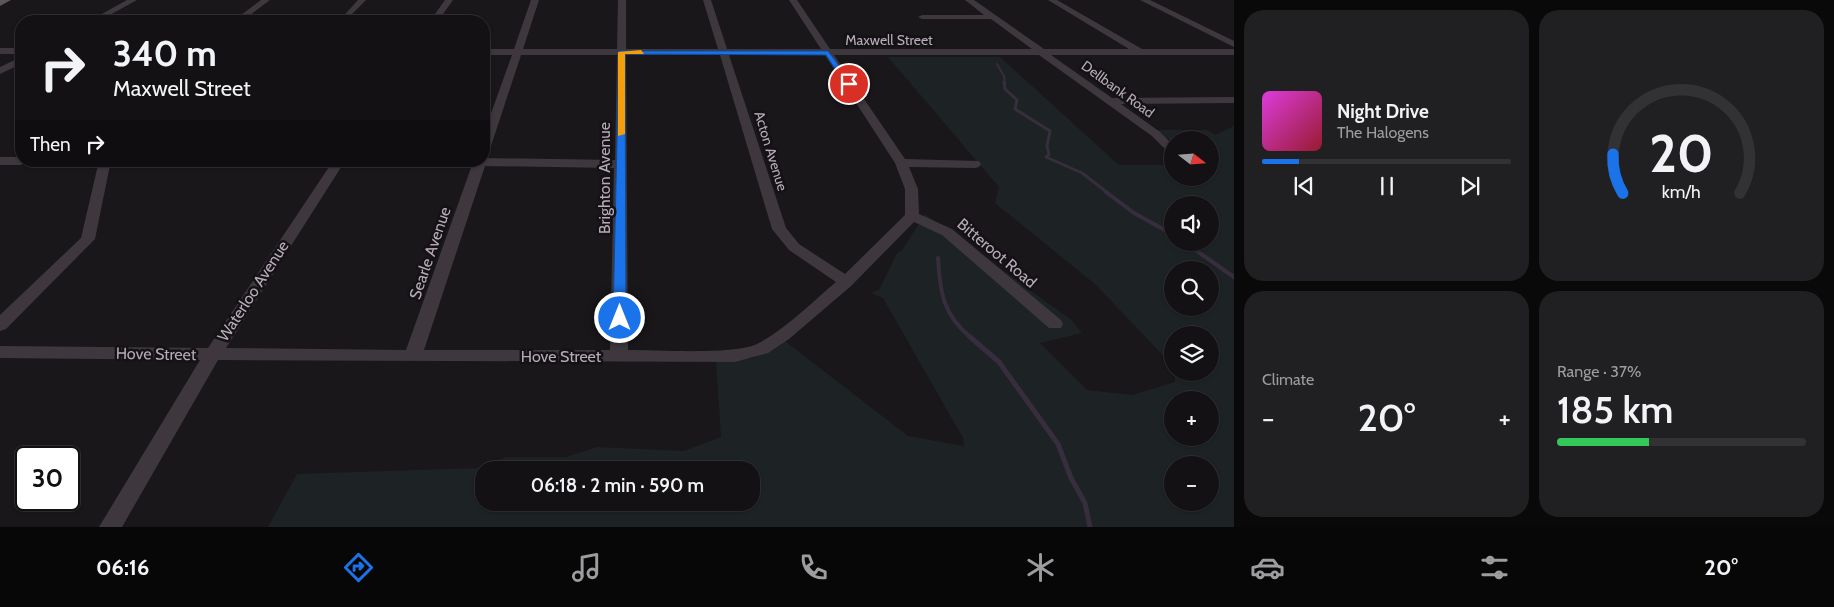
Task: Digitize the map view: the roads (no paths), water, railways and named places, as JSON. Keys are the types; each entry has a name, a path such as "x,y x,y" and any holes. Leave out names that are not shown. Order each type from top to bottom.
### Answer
{"main road":[{"path":"0,3 6,0"}],"street":[{"path":"104,15 133,0"},
{"path":"245,15 266,0"},
{"path":"347,15 362,0"},
{"path":"438,15 449,0"},
{"name":"Searle Avenue","path":"490,132 535,0"},
{"name":"Brighton Avenue","path":"619,356 622,0"},
{"name":"Acton Avenue","path":"707,0 779,229 794,247 846,282"},
{"path":"793,0 901,163 912,184 915,202 912,216"},
{"name":"Dellbank Road","path":"969,0 1111,101 1164,142"},
{"path":"1052,0 1141,52"},
{"path":"1144,0 1234,44"},
{"path":"922,17 993,18"},
{"path":"0,51 15,51"},
{"name":"Maxwell Street","path":"490,52 1234,52"},
{"path":"0,71 15,63"},
{"path":"1111,101 1234,100"},
{"path":"490,158 621,164"},
{"path":"0,161 15,161"},
{"path":"901,163 975,164"},
{"path":"0,325 88,239 104,167"},
{"name":"Waterloo Avenue","path":"110,527 212,354 335,167"},
{"name":"Searle Avenue","path":"413,356 478,167"},
{"name":"Hove Street","path":"0,352 413,356 735,356 762,349 783,335 846,282 912,216"},
{"name":"Bitteroot Road","path":"912,216 947,232 1055,324"}],"waterway":[{"path":"997,64 1004,76 1005,83"},
{"path":"1004,82 1005,89 1017,100 1015,109 1050,131 1047,146 1049,154 1046,157 1082,173 1108,193"},
{"path":"1106,192 1134,213 1164,230"},
{"path":"1197,251 1234,277"},
{"path":"938,258 940,282 945,302 954,320 969,336"},
{"path":"969,336 999,362 1058,444 1071,478 1085,503 1090,527"}]}
